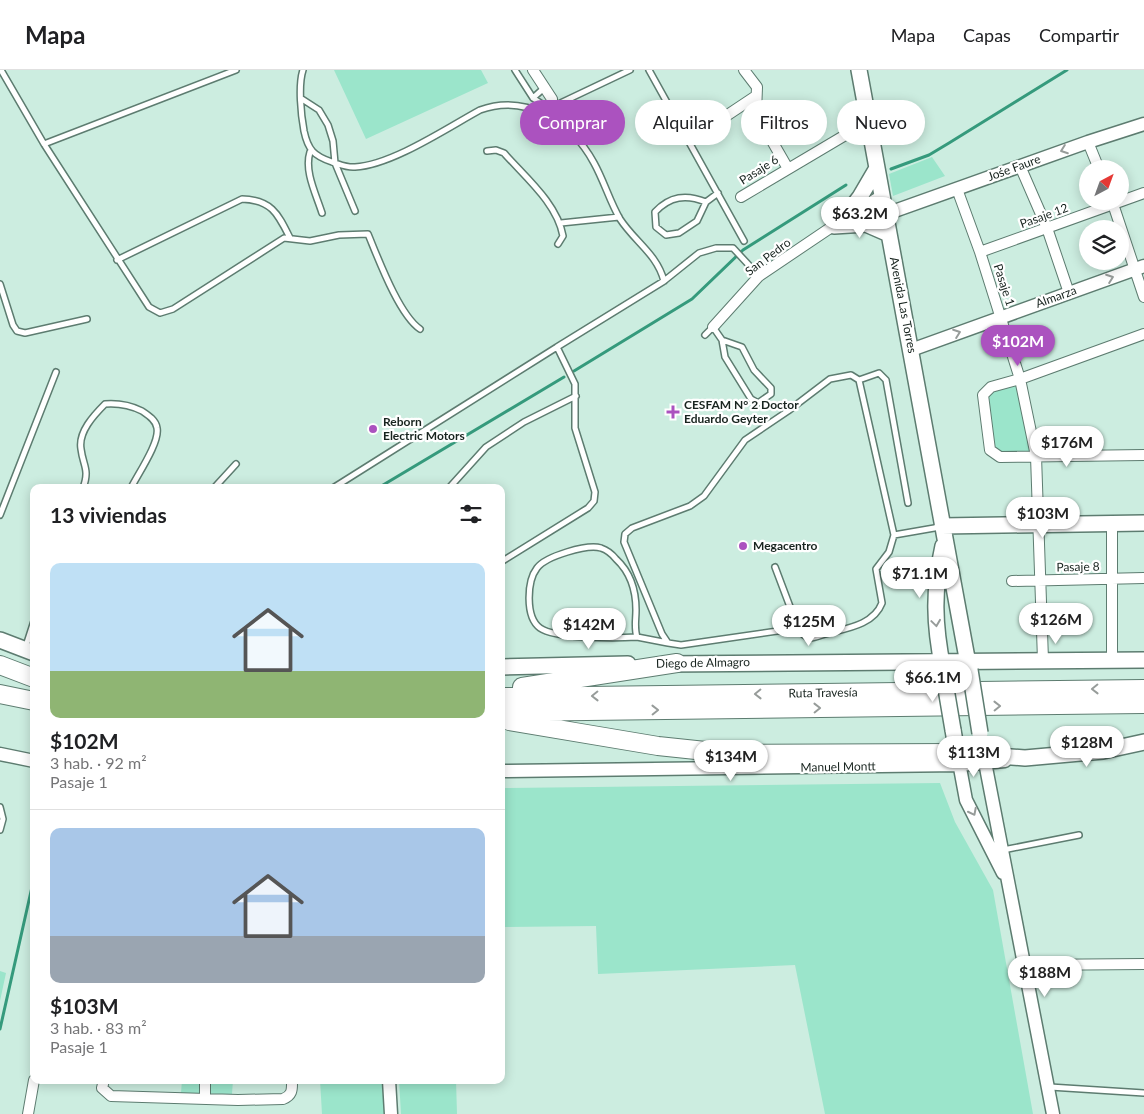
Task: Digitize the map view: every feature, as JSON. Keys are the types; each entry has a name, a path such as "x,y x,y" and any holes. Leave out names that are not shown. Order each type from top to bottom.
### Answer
{"highway":[{"path":"505,689 677,663"},
{"path":"0,665 30,676"},
{"path":"0,677 30,683"},
{"name":"Ruta Travesía","path":"505,697 1144,689"},
{"path":"0,694 30,700"},
{"name":"Ruta Travesía","path":"505,712 1144,704"},
{"path":"0,705 30,708"},
{"path":"505,721 658,746 734,754 958,759"}],"main road":[{"name":"Avenida Las Torres","path":"860,70 865,100"},
{"name":"Avenida Las Torres","path":"873,145 985,759"},
{"path":"837,224 860,197 877,168"},
{"path":"837,224 866,224 889,234"},
{"path":"944,533 1038,524 1144,523"},
{"name":"Avenida Las Torres","path":"944,533 934,611 958,759"},
{"path":"0,640 29,652"},
{"name":"Diego de Almagro","path":"505,667 677,663 942,666 1043,660 1144,660"},
{"name":"Manuel Montt","path":"958,759 1024,758 1103,751 1144,742"}],"street":[{"path":"533,70 552,99"},
{"path":"744,70 754,81 756,113 787,167"},
{"path":"731,113 756,96"},
{"name":"Jośe Faure","path":"886,214 1144,124"},
{"name":"Pasaje 6","path":"741,197 787,167 837,139"},
{"path":"1088,142 1095,160"},
{"path":"1020,166 1047,228 1069,293"},
{"name":"Pasaje 1","path":"957,189 1002,317 1020,379 1036,456 1043,660"},
{"name":"Pasaje 12","path":"1129,198 1144,193"},
{"name":"San Pedro","path":"714,327 756,273 837,224 882,194"},
{"name":"Pasaje 12","path":"980,252 1095,210"},
{"path":"1116,210 1139,268 1144,297"},
{"name":"Almarza","path":"911,350 1139,268"},
{"path":"1144,334 1020,379 991,387 983,394 990,450 995,455 1144,454"},
{"path":"1112,523 1112,660"},
{"name":"Pasaje 8","path":"1012,581 1144,578"},
{"path":"0,754 30,760"},
{"name":"Manuel Montt","path":"505,771 958,759"},
{"name":"Avenida Las Torres","path":"958,759 966,800 1010,886"},
{"name":"Avenida Las Torres","path":"985,759 1004,850 1052,1114"},
{"path":"1024,964 1144,964"},
{"path":"28,1114 33,1084"},
{"path":"103,1084 102,1088 111,1096 283,1099 289,1097 292,1091 292,1084"},
{"path":"204,1098 205,1084"},
{"path":"389,1084 391,1114"}],"lane":[{"path":"1,70 44,144 149,307 160,313 173,310 284,238 310,241 339,235 368,234 405,312 413,324 420,329"},
{"path":"44,144 236,70"},
{"path":"303,70 300,85 304,129 310,152 307,161 322,214"},
{"path":"515,70 534,98 542,104 552,107 630,70"},
{"path":"649,70 744,241"},
{"path":"534,98 544,88"},
{"path":"302,98 319,110 328,124 333,142 335,163 354,211"},
{"path":"310,152 318,158 352,168 364,166 384,160 495,104 510,104 539,111 571,131 593,162 619,218 631,234 655,258 664,281"},
{"path":"487,151 496,150 504,153 551,206 561,223 563,236 558,244"},
{"path":"706,202 686,196 670,201 655,212 656,227 666,235 679,233 697,221 706,202 718,194"},
{"path":"117,260 242,199 255,200 272,208 278,215 290,238"},
{"path":"561,223 619,218"},
{"path":"339,484 664,281 699,253 725,247 736,251 756,273"},
{"path":"0,284 13,325 17,331 25,333 87,319"},
{"path":"714,327 722,340 725,357 752,399 758,403 766,398 770,394 771,388 754,370 742,347 722,340"},
{"name":"San Pedro","path":"705,335 714,327"},
{"path":"505,560 588,508 594,501 594,492 575,428 575,384 557,347"},
{"path":"0,516 56,372"},
{"path":"859,380 879,373 886,380 908,502"},
{"path":"668,643 662,634 624,542 625,534 632,528 690,506 704,496 745,440 788,411 814,389 830,379 851,375 859,380 894,536 889,552 876,569 882,603 877,613 867,621 850,628 809,638 802,635 798,628 775,568"},
{"path":"453,484 486,446 524,422 576,396"},
{"path":"85,484 88,476 80,447 86,426 105,404 116,403 134,407 150,416 157,428 155,441 133,484"},
{"path":"218,484 236,464"},
{"path":"894,536 944,533"},
{"path":"637,637 635,631 635,593 631,580 617,559 608,551 599,548 561,554 547,560 537,568 531,582 532,614 539,628 550,633 613,638 637,637 681,645 798,628"},
{"path":"0,807 3,819 0,830"},
{"path":"1004,850 1079,835"},
{"path":"1047,1087 1144,1093"}],"green space":[{"path":"334,70 481,70 488,83 366,139"},
{"path":"932,157 945,176 893,196 889,174"},
{"path":"1020,379 1036,456 995,455 983,395"},
{"path":"940,783 955,822 993,890 1033,1114 825,1114 795,965 598,974 596,926 505,927 505,788"},
{"path":"0,971 6,973 0,1001"},
{"path":"182,1084 233,1084 232,1094 181,1093"},
{"path":"320,1084 382,1084 384,1114 322,1114"},
{"path":"399,1084 456,1084 457,1114 401,1114"}],"waterway":[{"path":"891,169 929,155 1067,70"},
{"path":"574,371 692,299 743,250 846,185"},
{"path":"385,484 564,377"},
{"path":"0,1029 30,896"}],"place":[{"name":"CESFAM N° 2 Doctor Eduardo Geyter","path":"673,412"},
{"name":"Reborn Electric Motors","path":"373,429"},
{"name":"Megacentro","path":"743,546"}]}
